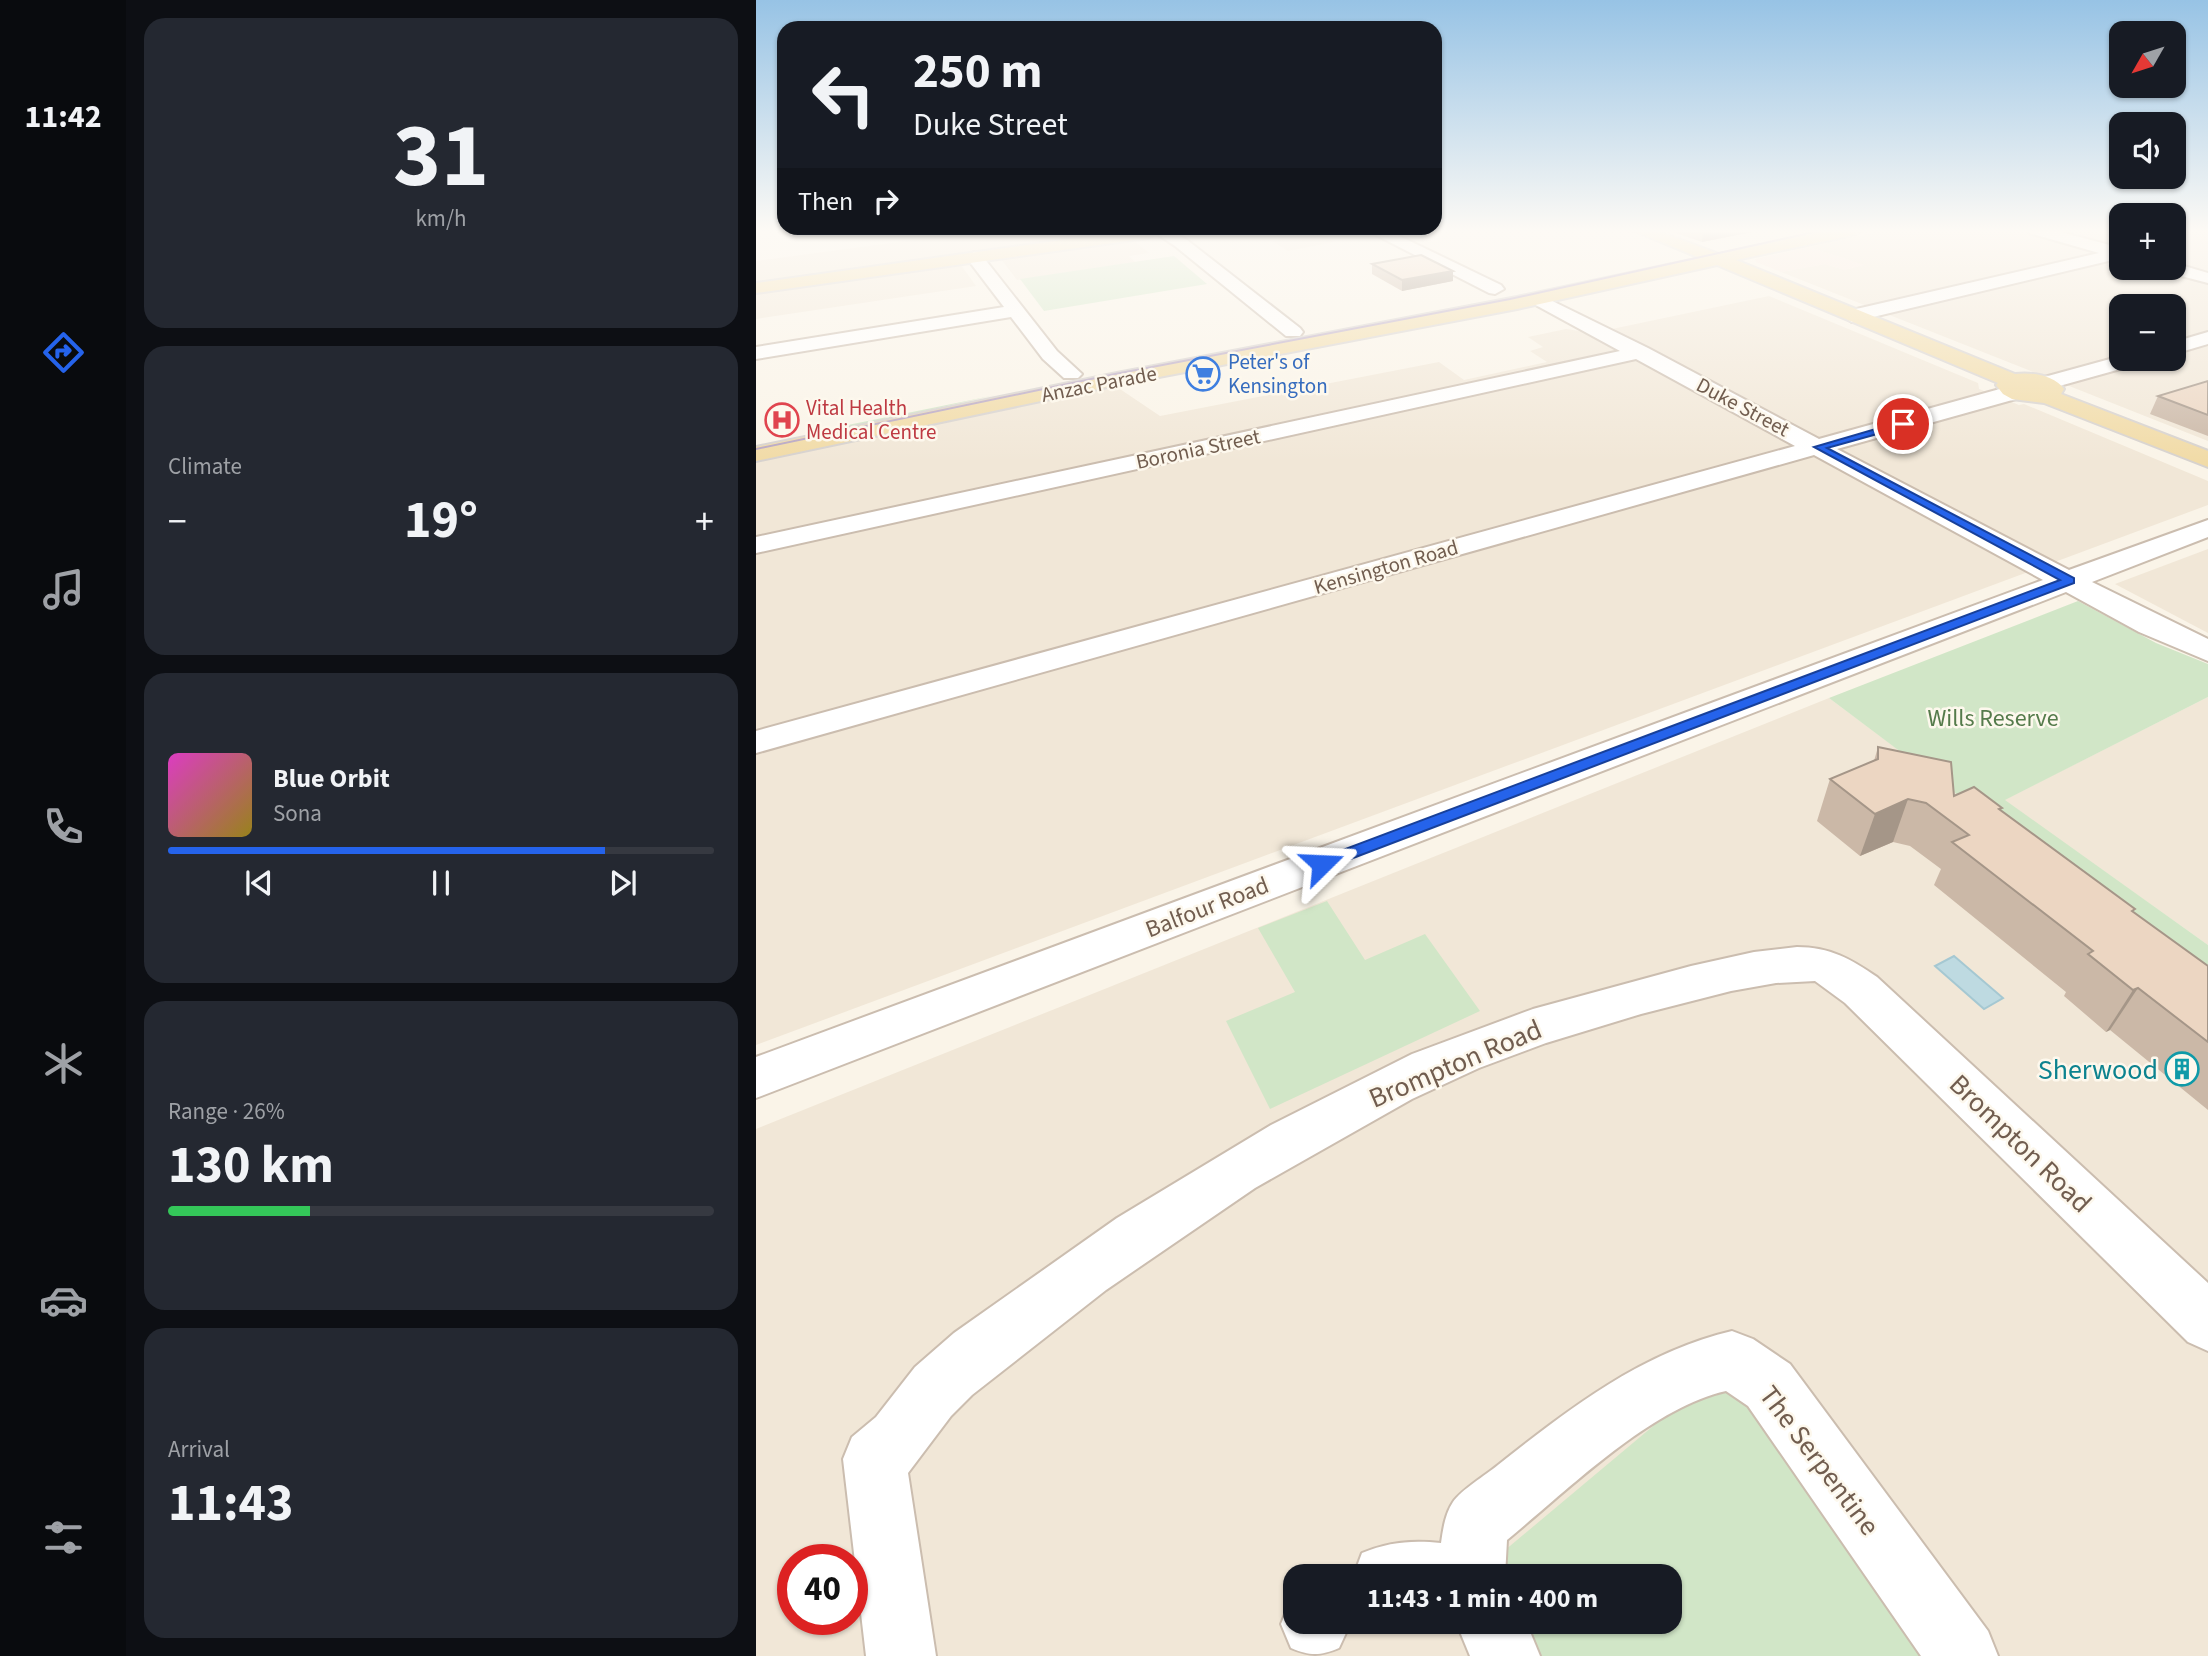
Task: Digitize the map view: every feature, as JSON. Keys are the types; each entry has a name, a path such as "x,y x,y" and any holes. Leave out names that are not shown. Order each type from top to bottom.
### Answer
{"main road":[{"name":"Anzac Parade","path":"756,436 1412,307"},
{"name":"Anzac Parade","path":"756,454 1090,385 1495,307"},
{"path":"1831,307 2035,397 2046,390 2208,460"}],"street":[{"path":"1013,307 1050,355 1071,374"},
{"path":"1262,307 1293,332"},
{"name":"Duke Street","path":"1554,307 2175,638 2208,651"},
{"path":"1852,316 1890,307"},
{"path":"756,353 1016,311"},
{"path":"2186,344 2208,338"},
{"name":"Boronia Street","path":"756,545 1641,352"},
{"path":"2046,390 2109,368"},
{"name":"Kensington Road","path":"756,742 1819,447 2014,387"},
{"name":"Balfour Road","path":"756,1078 2208,528"},
{"name":"Brompton Road","path":"901,1656 874,1459 886,1453 930,1395 986,1345 1078,1275 1161,1218 1276,1147 1399,1082 1600,1005 1791,964 1827,967 1861,990 2208,1322"},
{"name":"The Serpentine","path":"1472,1564 1476,1524 1604,1424 1657,1389 1697,1369 1732,1360 1769,1385 1963,1656"},
{"path":"1495,1634 1505,1656"}],"shaded area":[{"path":"756,307 834,307 756,319"},
{"path":"1715,307 1796,307 1978,383 1979,389 2019,405 2024,404 2208,481 2208,505 756,1045 756,459 1117,387 1160,416 1439,362 1464,380 1547,362 1530,351 1543,347 1528,337 1566,329 1593,333"},
{"path":"1870,307 2109,307 2109,371 2186,371 2186,307 2208,307 2208,441"},
{"path":"2208,549 2208,633 2115,584"},
{"path":"2208,697 2208,945 2004,800"},
{"path":"1829,698 2208,981 2208,1656 756,1656 756,1129"}],"green space":[{"path":"1041,307 1066,307 1044,311"},
{"path":"996,395 812,436 810,432 828,429"},
{"name":"Wills Reserve","path":"2078,601 2156,643 2208,664 2208,697 2005,800 2208,945 2208,966 2196,974 1829,698"},
{"path":"1327,901 1365,960 1425,934 1480,1011 1270,1109 1226,1021 1295,992 1258,928"},
{"path":"1732,1360 1963,1656 1505,1656 1495,1634 1682,1634 1682,1564 1489,1564"}],"water":[{"path":"1954,956 2003,998 1984,1009 1935,966"}],"building":[{"path":"2208,381 2208,415 2158,396"},
{"path":"1878,747 1951,762 1954,796 1974,787 2002,808 1999,809 2135,909 2132,911 2208,966 2208,1042 2138,988 2133,990 2088,954 2093,951 1952,842 1969,835 1926,803 1908,799 1875,814 1830,779 1878,759"}],"tram line":[{"path":"756,449 1115,374 1466,307"}],"place":[{"name":"Peter's of Kensington","path":"1203,374"},
{"name":"Vital Health Medical Centre","path":"782,420"},
{"name":"Sherwood","path":"2182,1069"}],"route":[{"path":"1322,864 2070,580 1819,447 1903,424"}]}
